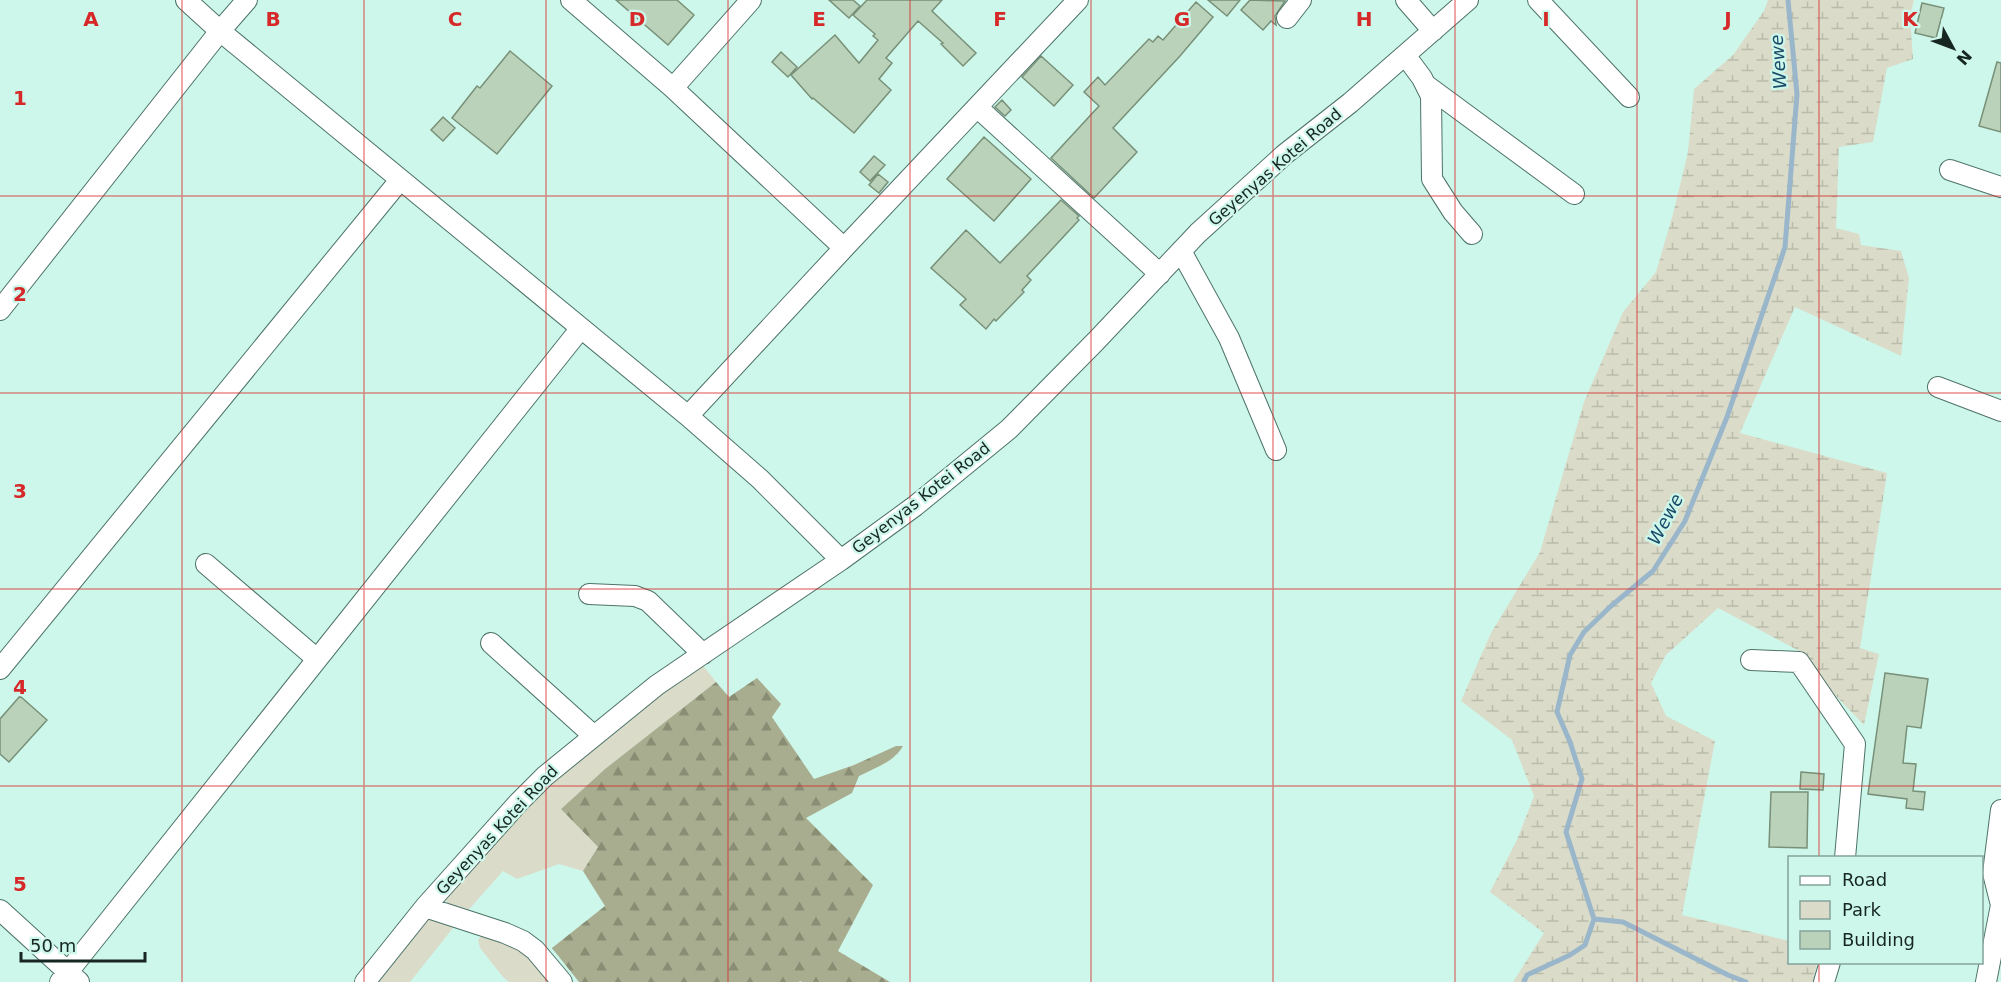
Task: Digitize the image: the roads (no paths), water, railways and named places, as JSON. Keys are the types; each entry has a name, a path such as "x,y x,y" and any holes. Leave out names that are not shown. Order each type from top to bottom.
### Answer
{"street":[{"path":"186,0 220,31 688,416 760,479 841,560"},
{"path":"0,310 220,31 248,0"},
{"path":"571,0 673,88 844,248"},
{"path":"673,88 751,0"},
{"path":"688,416 1078,0"},
{"path":"1287,18 1301,0"},
{"path":"1406,0 1432,31"},
{"name":"Geyenyas Kotei Road","path":"364,982 425,907 545,776 657,685 841,560 915,506 1010,429 1198,233 1285,154 1350,103 1468,0"},
{"path":"1538,0 1629,97"},
{"path":"1405,55 1422,78 1431,96 1432,179 1453,212 1472,234"},
{"path":"1426,86 1574,194"},
{"path":"977,107 1160,274"},
{"path":"1950,171 2001,187"},
{"path":"0,669 400,180"},
{"path":"1181,251 1229,338 1276,450"},
{"path":"0,910 69,979 317,659 581,328"},
{"path":"1938,387 2001,411"},
{"path":"206,564 317,659"},
{"path":"589,594 635,596 648,600 703,654"},
{"path":"491,643 594,736"},
{"path":"1751,660 1799,662 1855,744 1845,856"},
{"path":"1986,982 2001,905 1993,873 2001,810"},
{"path":"425,907 523,941 535,950 562,982"},
{"path":"1824,982 1830,964"}],"waterway":[{"name":"Wewe","path":"1524,982 1527,975 1570,955 1585,945 1594,919 1566,832 1582,779 1557,712 1570,655 1584,632 1653,571 1685,521 1727,417 1785,247 1797,94 1788,0"},
{"path":"1594,919 1623,922 1746,982"}]}
